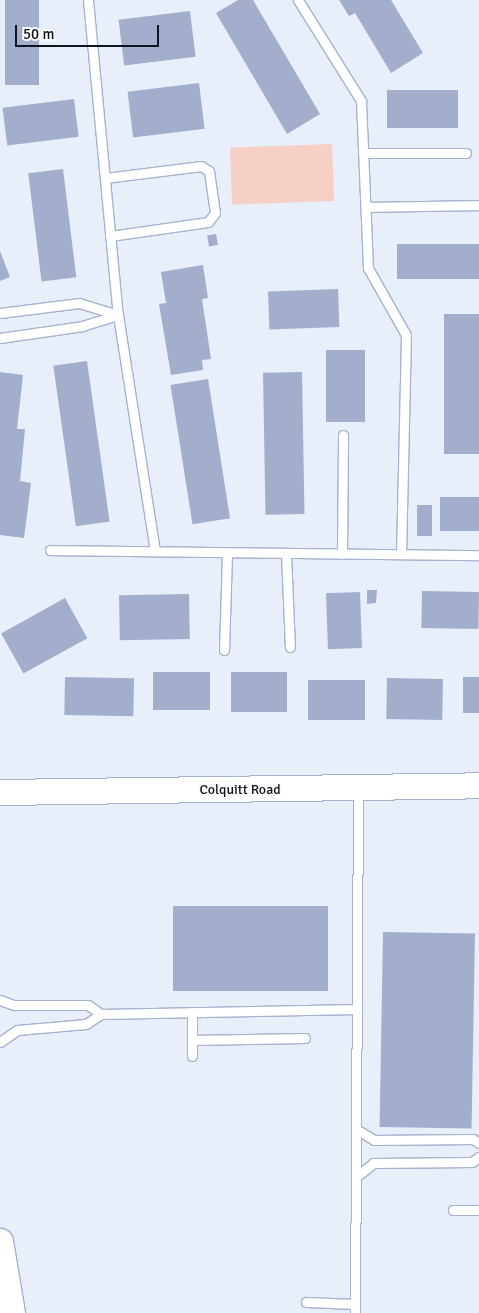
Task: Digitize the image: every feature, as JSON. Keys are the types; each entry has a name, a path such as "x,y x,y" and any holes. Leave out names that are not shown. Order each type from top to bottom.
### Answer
{"street":[{"name":"Colquitt Road","path":"0,792 358,789 479,785"},
{"path":"0,1242 12,1313"}],"lane":[{"path":"88,0 118,315 155,551"},
{"path":"298,0 361,100 368,268 406,335 401,554"},
{"path":"364,153 466,153"},
{"path":"105,178 201,166 209,171 215,213 208,222 110,236"},
{"path":"366,206 479,205"},
{"path":"0,313 79,303 118,315"},
{"path":"0,338 83,326 118,315"},
{"path":"342,554 343,435"},
{"path":"50,550 479,555"},
{"path":"224,650 227,552"},
{"path":"286,553 290,646"},
{"path":"306,1302 355,1309 358,789"},
{"path":"0,1000 14,1005 88,1005 101,1014"},
{"path":"0,1042 17,1030 86,1024 101,1014 357,1008"},
{"path":"192,1012 192,1056"},
{"path":"192,1040 305,1038"},
{"path":"356,1128 374,1140 472,1139 479,1143"},
{"path":"356,1177 373,1163 472,1162 479,1157"},
{"path":"453,1210 479,1210"}],"shaded area":[{"path":"332,144 334,201 232,205 230,148"}],"building":[{"path":"5,0 39,0 39,85 5,85"},
{"path":"238,0 253,0 320,114 287,134 216,13"},
{"path":"339,0 391,0 423,53 391,73 355,13 349,16"},
{"path":"190,11 196,57 124,65 119,20"},
{"path":"199,83 205,129 133,137 128,92"},
{"path":"387,90 458,90 458,128 387,128"},
{"path":"74,99 79,137 7,145 3,108"},
{"path":"63,169 76,277 42,281 28,173"},
{"path":"216,234 218,245 209,246 207,236"},
{"path":"397,244 479,244 479,279 397,279"},
{"path":"0,251 10,277 0,281"},
{"path":"203,265 208,298 202,299 211,359 202,360 203,370 171,375 159,304 166,303 161,272"},
{"path":"338,289 339,327 269,329 268,291"},
{"path":"444,314 479,314 479,454 444,454"},
{"path":"326,350 365,350 365,422 326,422"},
{"path":"87,361 110,521 76,526 53,366"},
{"path":"0,372 23,375 17,429 25,429 20,481 31,483 24,538 0,535"},
{"path":"302,372 304,514 265,515 263,373"},
{"path":"208,379 230,518 193,524 170,385"},
{"path":"440,497 479,497 479,531 440,531"},
{"path":"417,505 432,505 432,536 417,536"},
{"path":"367,590 377,590 376,603 367,604"},
{"path":"422,591 479,592 478,629 421,628"},
{"path":"360,592 362,648 328,649 326,593"},
{"path":"189,594 190,639 120,640 119,595"},
{"path":"65,598 87,638 23,674 1,633"},
{"path":"153,672 210,672 210,710 153,710"},
{"path":"231,672 287,672 287,712 231,712"},
{"path":"65,677 134,678 133,716 64,715"},
{"path":"463,677 479,677 479,713 463,713"},
{"path":"387,678 443,679 442,720 386,719"},
{"path":"308,680 365,680 365,720 308,720"},
{"path":"173,906 328,906 328,991 173,991"},
{"path":"383,932 475,934 472,1129 380,1127"}]}
